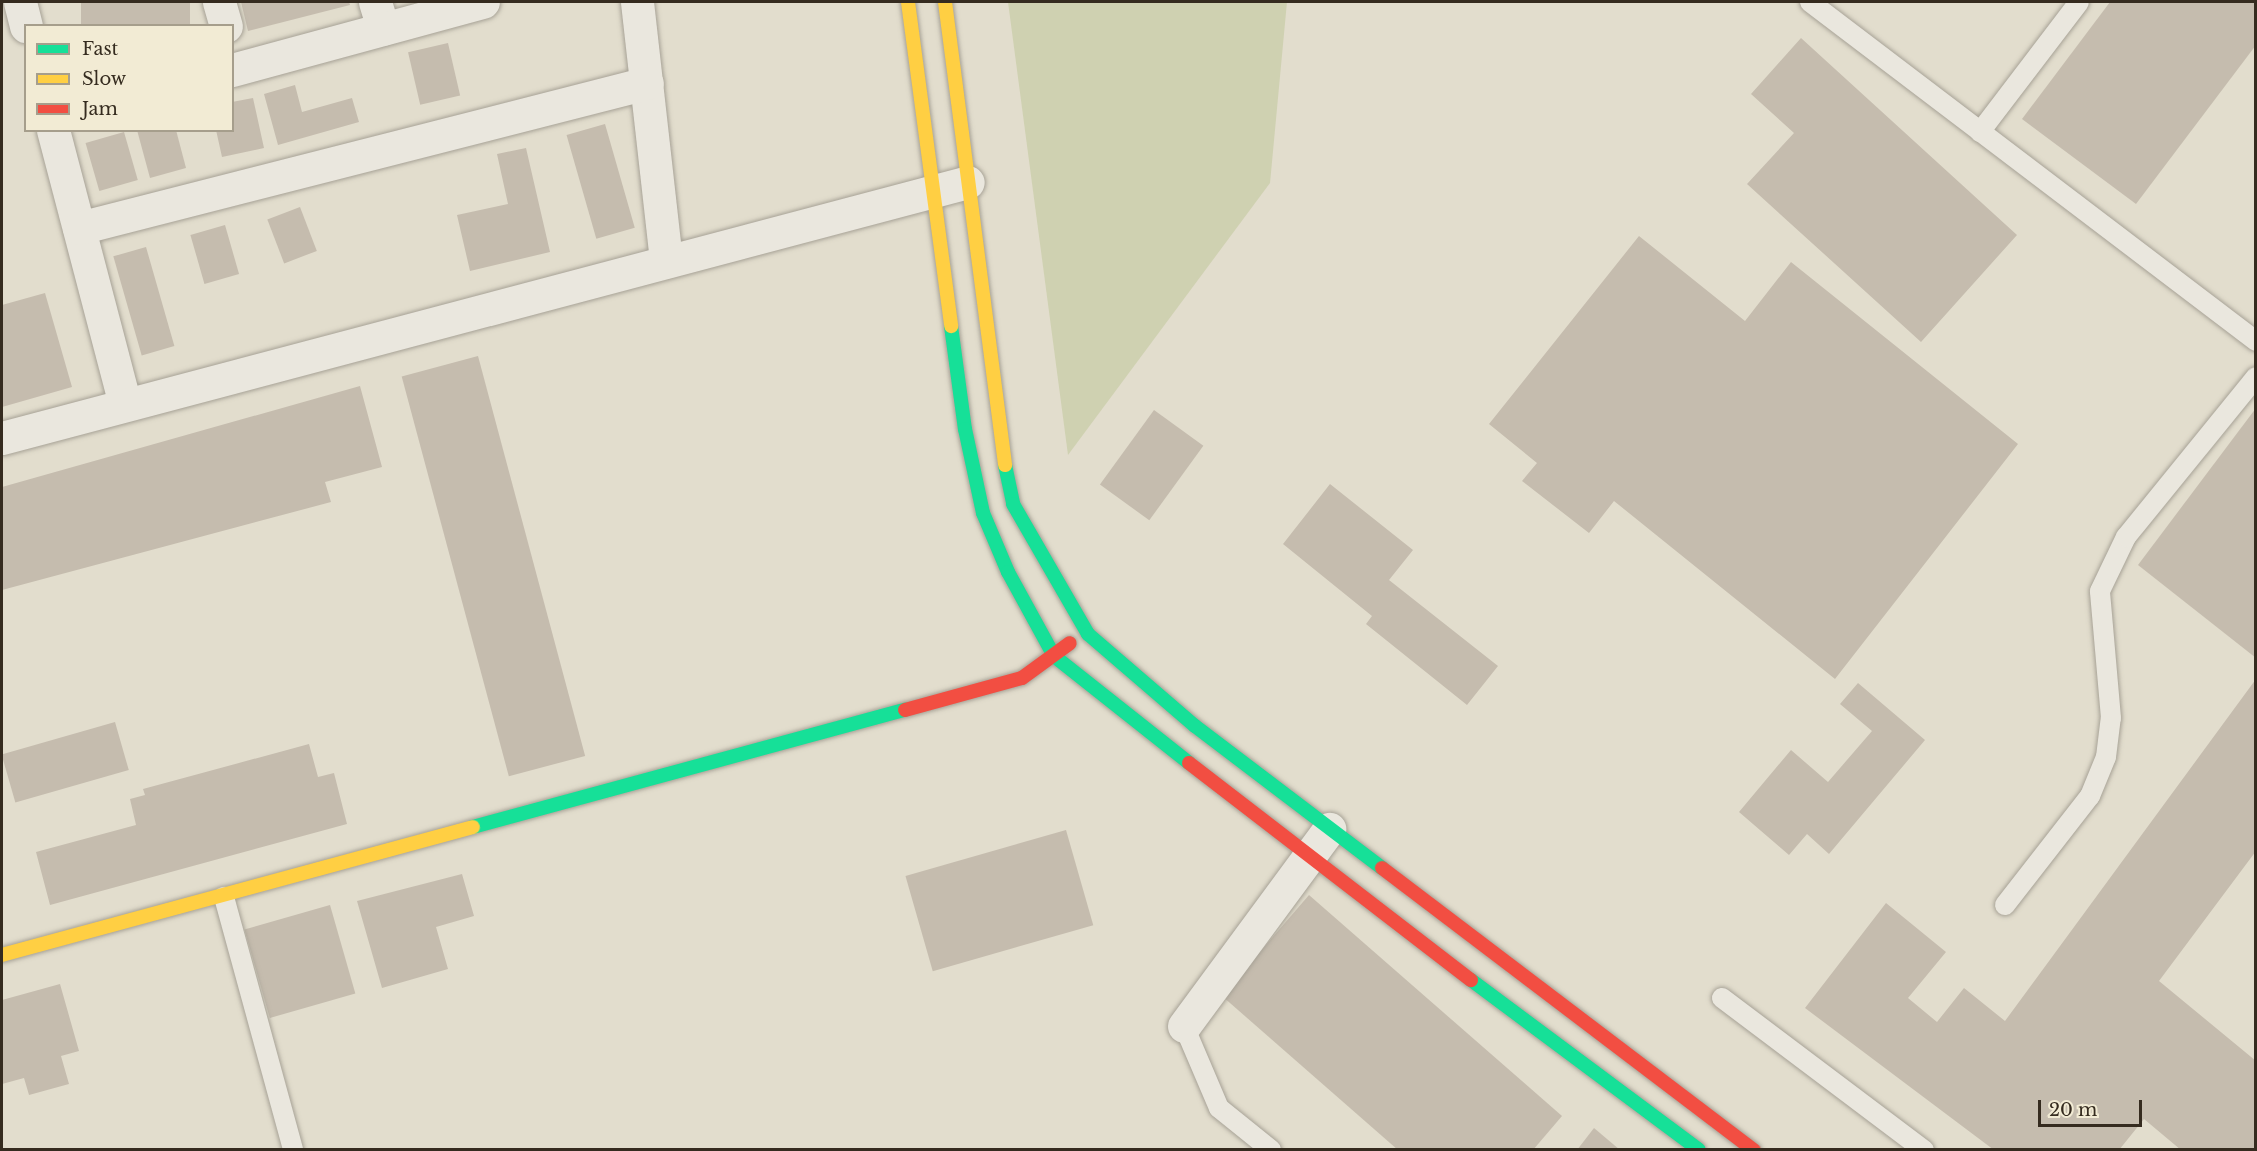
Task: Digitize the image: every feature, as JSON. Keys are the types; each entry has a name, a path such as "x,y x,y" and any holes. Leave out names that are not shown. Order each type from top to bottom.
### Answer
{"street":[{"path":"20,2 26,24"},
{"path":"219,2 225,24"},
{"path":"234,63 379,15 483,2"},
{"path":"638,2 666,261"},
{"path":"908,2 965,429 983,513 1008,572 1054,656 1309,858 1699,1149"},
{"path":"945,2 999,439 1013,504 1042,561 1088,634 1195,726 1754,1149"},
{"path":"79,228 646,83"},
{"path":"54,132 125,405"},
{"path":"2,438 968,182"},
{"path":"2,955 224,897 1022,678 1088,634"},
{"path":"1184,1026 1329,829"},
{"path":"1614,1084 1633,1056"}],"lane":[{"path":"1810,2 2256,341"},
{"path":"1980,132 2079,2"},
{"path":"2005,905 2090,796 2106,757 2111,718 2100,591 2126,537 2256,377"},
{"path":"224,897 293,1149"},
{"path":"1722,998 1924,1149"},
{"path":"1184,1026 1219,1108 1271,1149"}],"green space":[{"path":"1008,2 1287,2 1270,183 1068,455"}],"building":[{"path":"81,2 190,2 190,24 81,24"},
{"path":"241,2 349,2 350,5 248,31"},
{"path":"2110,2 2256,2 2256,45 2136,204 2022,119"},
{"path":"1801,38 2017,235 1921,342 1747,184 1794,133 1751,94"},
{"path":"448,43 460,96 420,105 408,52"},
{"path":"295,85 302,112 352,98 359,122 278,145 264,94"},
{"path":"253,98 264,148 222,157 216,132 234,132 234,102"},
{"path":"605,124 635,228 596,239 567,135"},
{"path":"124,132 138,180 99,191 86,143"},
{"path":"138,132 177,132 186,168 150,178"},
{"path":"526,148 550,252 470,271 457,215 508,204 497,154"},
{"path":"300,207 317,251 284,263 267,220"},
{"path":"225,225 239,274 204,284 190,235"},
{"path":"1639,236 1745,321 1791,262 2018,444 1835,679 1614,501 1589,533 1522,481 1537,463 1489,424"},
{"path":"146,247 174,346 142,355 113,256"},
{"path":"45,293 72,387 2,407 2,305"},
{"path":"478,356 585,756 509,776 402,376"},
{"path":"360,386 382,467 325,482 331,502 2,590 2,487"},
{"path":"2256,408 2256,658 2138,565"},
{"path":"1154,410 1203,446 1149,520 1100,484"},
{"path":"1330,484 1413,550 1389,580 1498,666 1467,705 1366,624 1372,616 1283,544"},
{"path":"2256,679 2256,851 2159,981 2256,1061 2256,1150 2181,1150 2144,1119 2119,1150 1994,1150 1805,1008 1886,903 1946,952 1908,998 1937,1022 1964,988 2005,1021"},
{"path":"1858,683 1925,740 1829,854 1807,834 1789,855 1739,812 1791,750 1828,782 1872,731 1840,704"},
{"path":"115,722 129,770 15,803 2,754"},
{"path":"309,744 318,777 334,773 347,824 50,905 36,852 136,825 130,799 145,795 143,789"},
{"path":"1066,830 1093,925 933,971 905,876"},
{"path":"462,874 474,916 436,927 448,969 382,988 357,901"},
{"path":"1309,895 1562,1116 1533,1150 1398,1150 1222,996"},
{"path":"330,905 355,993 270,1018 244,930"},
{"path":"60,984 79,1051 61,1056 69,1084 29,1095 24,1078 2,1084 2,1000"},
{"path":"1594,1128 1620,1150 1577,1150"}],"traffic: fast":[{"path":"951,326 965,429 983,513 1008,572 1054,656 1189,763"},
{"path":"1005,465 1013,504 1088,634 1195,726 1382,868"},
{"path":"473,827 905,710"},
{"path":"1471,980 1699,1150"}],"traffic: slow":[{"path":"908,2 951,326"},
{"path":"945,2 1005,465"},
{"path":"2,955 473,827"}],"traffic: jam":[{"path":"905,710 1022,678 1070,643"},
{"path":"1189,763 1471,980"},
{"path":"1382,868 1754,1150"}]}
